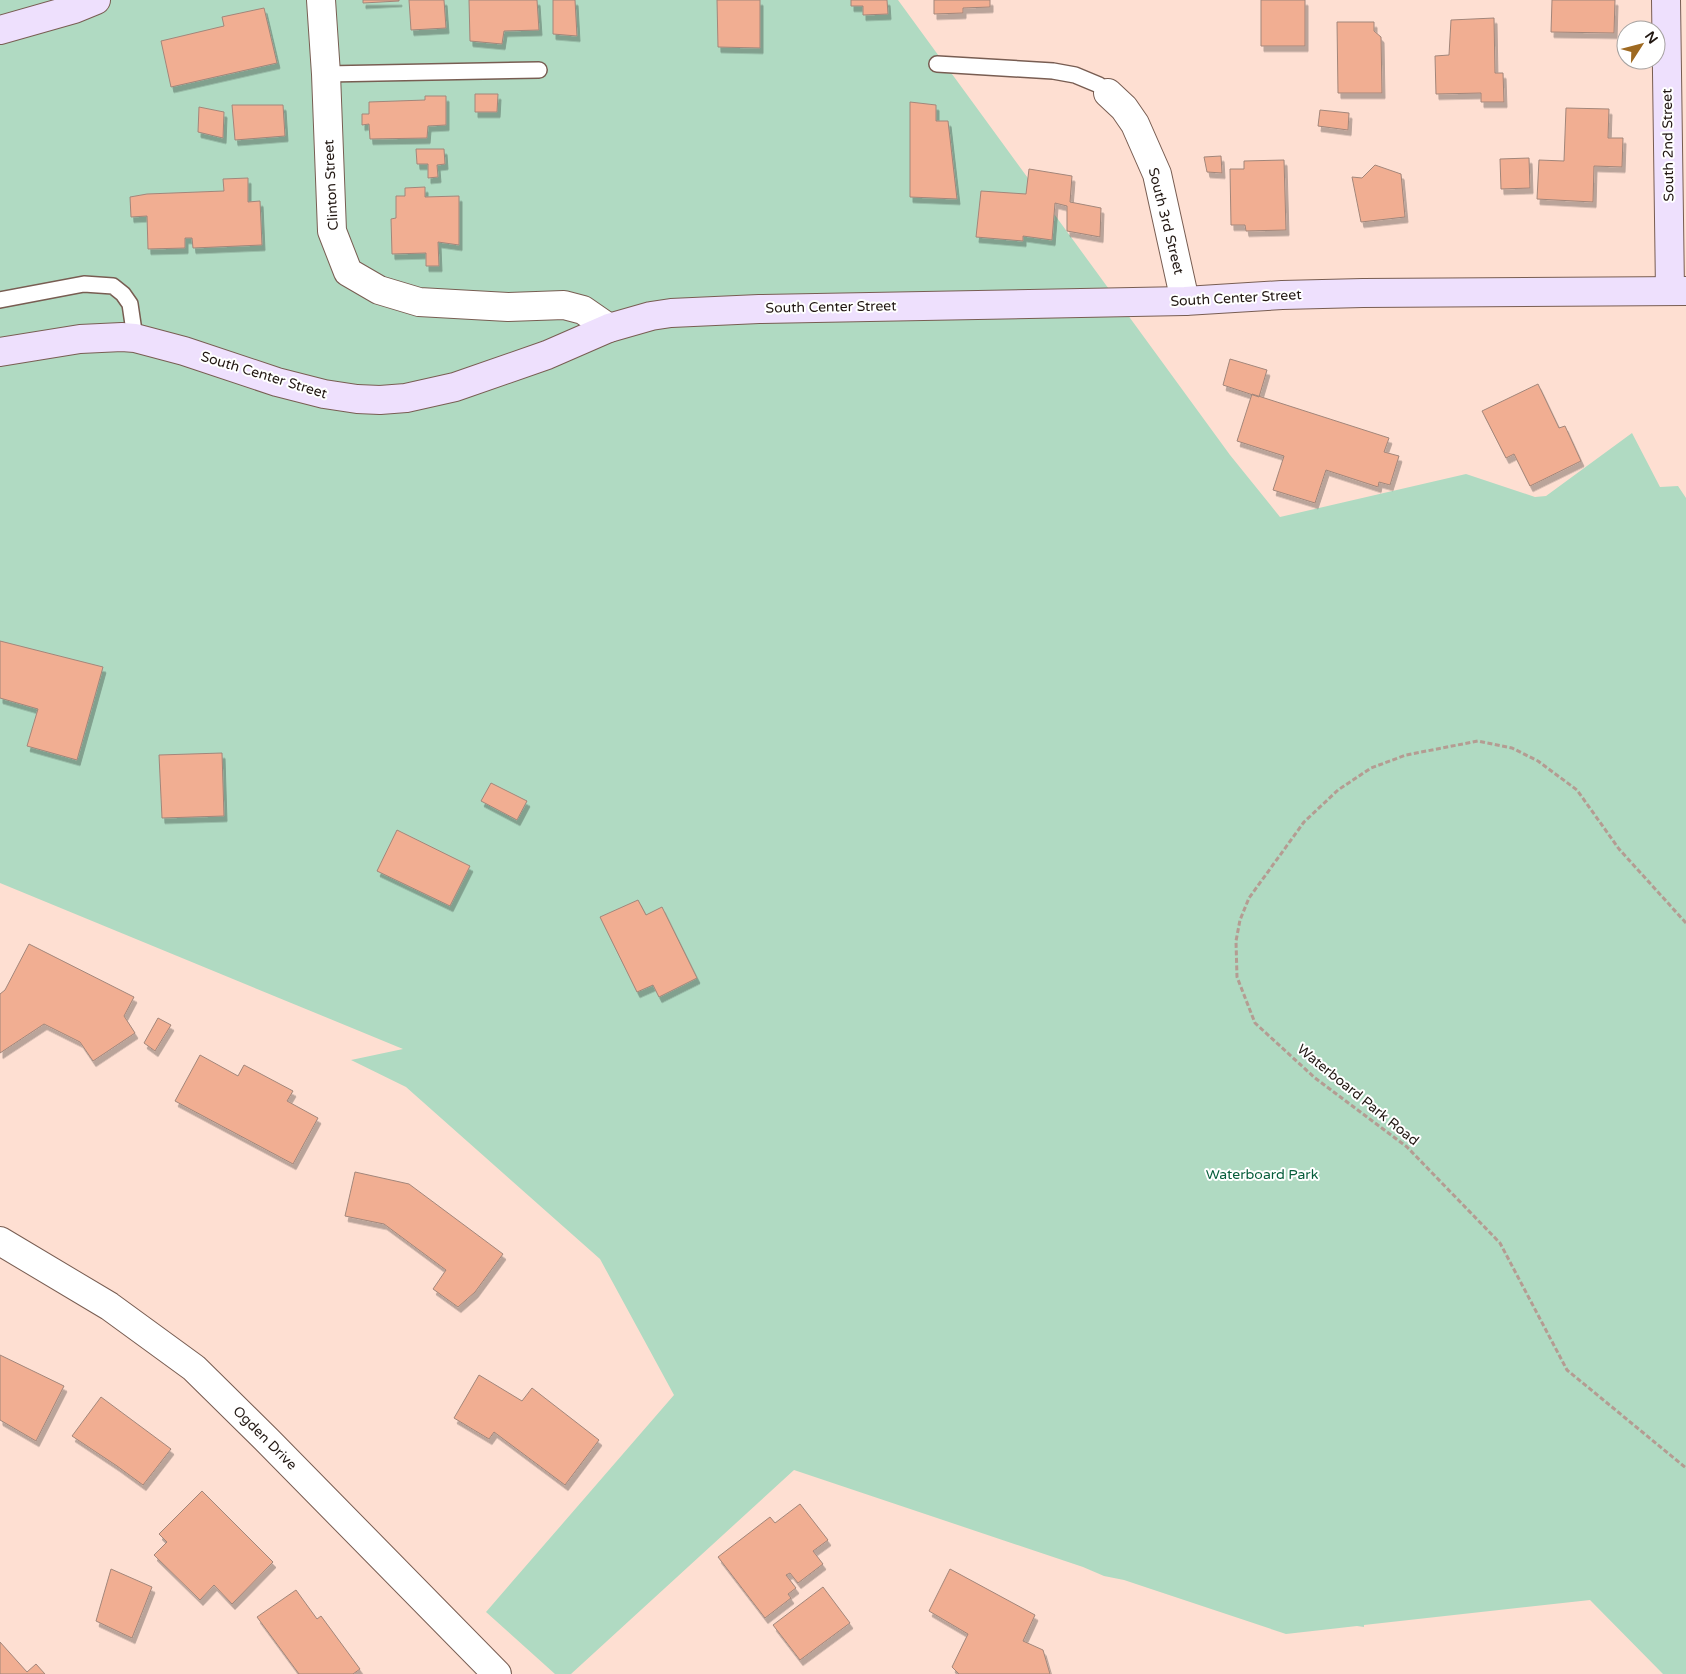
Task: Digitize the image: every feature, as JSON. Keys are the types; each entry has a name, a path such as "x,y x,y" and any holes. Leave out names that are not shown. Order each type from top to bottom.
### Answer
{"street":[{"path":"0,30 74,9 96,0"},
{"name":"Clinton Street","path":"321,0 332,231 348,272 379,290 419,302 508,307 564,305 583,310 610,328"},
{"name":"South 2nd Street","path":"1666,0 1678,291"},
{"name":"South 3rd Street","path":"1108,93 1124,108 1135,124 1157,174 1185,301"},
{"name":"South Center Street","path":"0,352 80,339 135,338 184,351 277,382 324,394 357,400 380,400 406,398 455,387 547,355 610,328 651,316 671,313 759,309 1185,301 1282,295 1363,293 1678,291"},
{"name":"Ogden Drive","path":"0,1241 109,1306 194,1368 497,1674"}],"lane":[{"path":"937,64 1053,71 1074,75 1099,85 1108,93"},
{"path":"326,74 539,70"},
{"path":"0,300 84,284 113,286 123,294 130,304 135,338"}],"path":[{"name":"Waterboard Park Road","path":"1686,924 1619,849 1577,790 1538,761 1512,748 1478,741 1406,755 1371,768 1338,790 1304,822 1249,898 1240,920 1236,941 1237,977 1255,1023 1315,1078 1407,1147 1500,1243 1567,1370 1686,1468"}],"green space":[{"name":"Waterboard Park","path":"0,0 898,0 1230,455 1280,517 1466,474 1535,497 1546,496 1632,433 1660,487 1678,486 1686,498 1686,1674 1663,1674 1590,1600 1364,1625 1364,1627 1357,1626 1286,1634 1124,1580 1104,1576 1083,1567 794,1470 571,1674 555,1674 486,1612 674,1395 600,1259 406,1087 351,1060 403,1049 0,883"}],"building":[{"path":"363,0 399,0 399,1 363,3"},
{"path":"409,0 444,0 446,28 411,30"},
{"path":"469,0 537,0 539,30 504,31 502,44 470,41"},
{"path":"553,0 575,0 577,36 553,34"},
{"path":"717,0 760,0 760,48 718,47"},
{"path":"851,0 887,0 888,14 863,15 863,6 851,6"},
{"path":"934,0 990,0 990,7 963,8 963,13 934,14"},
{"path":"1261,0 1305,0 1305,46 1261,46"},
{"path":"1552,0 1615,0 1614,33 1551,32"},
{"path":"264,8 277,63 171,87 161,41 224,26 222,17"},
{"path":"1494,18 1495,73 1503,73 1504,102 1481,102 1481,93 1436,94 1435,56 1449,55 1451,20"},
{"path":"1337,22 1374,22 1374,31 1381,37 1382,93 1338,93"},
{"path":"475,94 498,94 497,112 475,112"},
{"path":"425,96 446,96 446,125 428,126 427,138 370,139 369,124 362,125 362,114 369,114 369,102 425,100"},
{"path":"910,102 936,105 936,121 948,121 957,199 910,197"},
{"path":"232,105 283,105 285,136 235,140"},
{"path":"199,107 224,112 223,138 198,132"},
{"path":"1566,108 1609,109 1608,138 1623,138 1622,167 1594,166 1593,202 1537,199 1539,160 1564,161"},
{"path":"1320,110 1349,113 1348,130 1318,126"},
{"path":"416,149 444,149 445,164 437,165 438,177 428,178 428,164 417,164"},
{"path":"1221,156 1222,173 1207,172 1204,157"},
{"path":"1529,158 1530,188 1501,189 1500,159"},
{"path":"1284,160 1286,230 1246,231 1245,225 1231,225 1230,169 1244,169 1244,161"},
{"path":"1375,165 1401,174 1405,217 1361,222 1352,177 1362,178"},
{"path":"1029,169 1072,176 1070,202 1101,208 1100,237 1067,231 1067,206 1055,203 1052,240 1023,236 1023,241 976,237 981,191 1026,194"},
{"path":"248,178 248,202 260,201 262,245 193,248 192,238 185,238 185,248 148,249 147,216 131,217 130,197 147,194 224,191 223,179"},
{"path":"425,187 425,197 459,196 459,245 438,242 439,266 426,266 426,253 392,254 391,219 396,218 396,196 405,196 405,188"},
{"path":"1230,359 1267,370 1259,397 1223,385"},
{"path":"1538,384 1559,428 1565,426 1581,461 1530,486 1514,454 1506,458 1482,411"},
{"path":"1252,394 1389,438 1384,452 1399,456 1390,485 1379,482 1378,487 1326,470 1315,503 1273,490 1284,456 1237,441"},
{"path":"0,641 103,667 77,760 27,746 38,709 0,698"},
{"path":"222,753 224,816 162,818 159,755"},
{"path":"491,783 527,801 517,820 481,801"},
{"path":"397,830 470,866 450,906 377,871"},
{"path":"638,900 646,915 662,907 697,978 659,997 653,985 637,992 600,917"},
{"path":"29,944 134,997 124,1016 135,1033 93,1061 80,1042 44,1024 0,1053 0,994 5,990"},
{"path":"158,1018 171,1025 155,1051 144,1043"},
{"path":"200,1055 238,1076 244,1065 293,1091 287,1101 318,1118 293,1164 175,1101"},
{"path":"355,1172 409,1184 503,1254 475,1292 458,1307 433,1289 446,1270 384,1224 345,1216"},
{"path":"0,1355 64,1386 36,1441 0,1420"},
{"path":"479,1375 522,1401 532,1388 599,1440 565,1485 494,1432 489,1439 454,1418"},
{"path":"101,1397 171,1449 143,1485 72,1436"},
{"path":"202,1491 273,1562 232,1604 214,1585 200,1600 154,1555 167,1542 159,1534"},
{"path":"800,1504 828,1540 813,1551 823,1564 798,1583 790,1573 786,1575 796,1588 788,1594 791,1598 765,1618 718,1557 770,1517 775,1523"},
{"path":"111,1569 152,1587 132,1638 96,1621"},
{"path":"950,1569 1035,1615 1023,1641 1043,1650 1050,1674 959,1674 952,1667 968,1634 929,1611"},
{"path":"823,1587 850,1623 800,1660 773,1625"},
{"path":"296,1590 317,1619 321,1616 360,1669 353,1674 299,1674 257,1617"},
{"path":"0,1642 27,1672 36,1664 45,1674 0,1674"}]}
